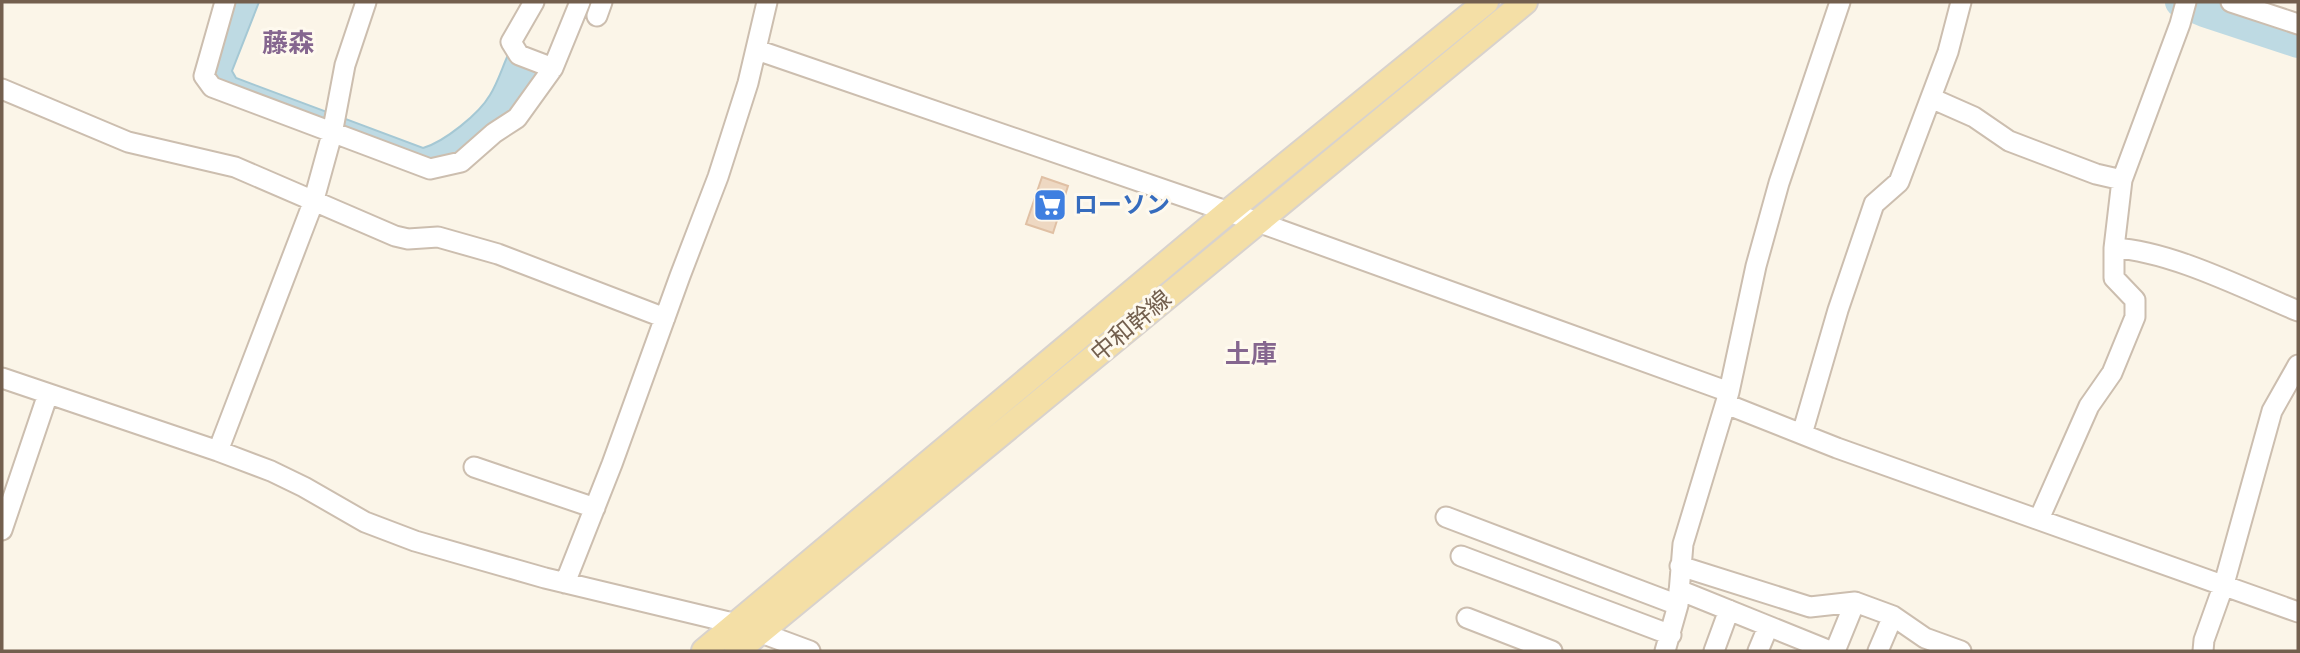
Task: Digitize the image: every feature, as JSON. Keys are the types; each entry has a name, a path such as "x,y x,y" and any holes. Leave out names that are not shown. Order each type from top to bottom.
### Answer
{"main road":[{"name":"中和幹線","path":"737,651 749,628 1228,212 1486,2"},
{"name":"中和幹線","path":"704,651 749,628 1258,222 1525,2"}],"street":[{"path":"225,2 204,76 212,87 430,169 461,162 494,133 517,118 553,68 580,2"},
{"path":"218,451 313,203 332,134 345,65 366,2"},
{"path":"534,2 511,43 519,55 553,68"},
{"path":"565,583 727,152 768,2"},
{"path":"1461,556 1668,643 1678,598 1683,544 1727,398 1756,265 1779,183 1840,2"},
{"path":"1802,434 1874,204 1899,182 1948,52 1961,2"},
{"path":"2039,519 2089,406 2112,373 2135,317 2135,300 2114,278 2114,248 2122,180 2186,2"},
{"path":"2231,2 2298,24"},
{"path":"757,50 1258,222 1727,398 1802,434 2298,612"},
{"path":"2,89 128,142 235,167 313,203 395,236 408,239 438,237 498,254 664,318"},
{"path":"1931,98 1974,117 2009,141 2096,174 2122,180"},
{"path":"2114,248 2136,249 2219,277 2298,311"},
{"path":"2203,651 2272,411 2298,365"},
{"path":"2,379 218,451 288,479 366,522 394,534 565,583 749,628 810,651"},
{"path":"2,530 48,394"},
{"path":"474,467 595,508"},
{"path":"1446,517 1678,598 1729,610 1832,651 1855,602"},
{"path":"1680,565 1810,607 1855,602 1893,616 1923,644 1961,651"},
{"path":"1714,651 1729,610"},
{"path":"1878,651 1893,616"},
{"path":"1466,618 1552,651"},
{"path":"1758,651 1768,627"}],"water":[{"path":"234,2 259,2 232,71 236,78 423,148 451,134 470,119 493,90 508,55 540,70 513,117 465,154 435,162 219,83 214,72"}],"building":[{"path":"1042,177 1068,186 1053,233 1026,224"}],"waterway":[{"path":"2180,2 2298,43"}],"place":[{"name":"ローソン","path":"1050,205"}],"district":[{"name":"藤森","path":"288,43"},
{"name":"土庫","path":"1251,354"}]}
